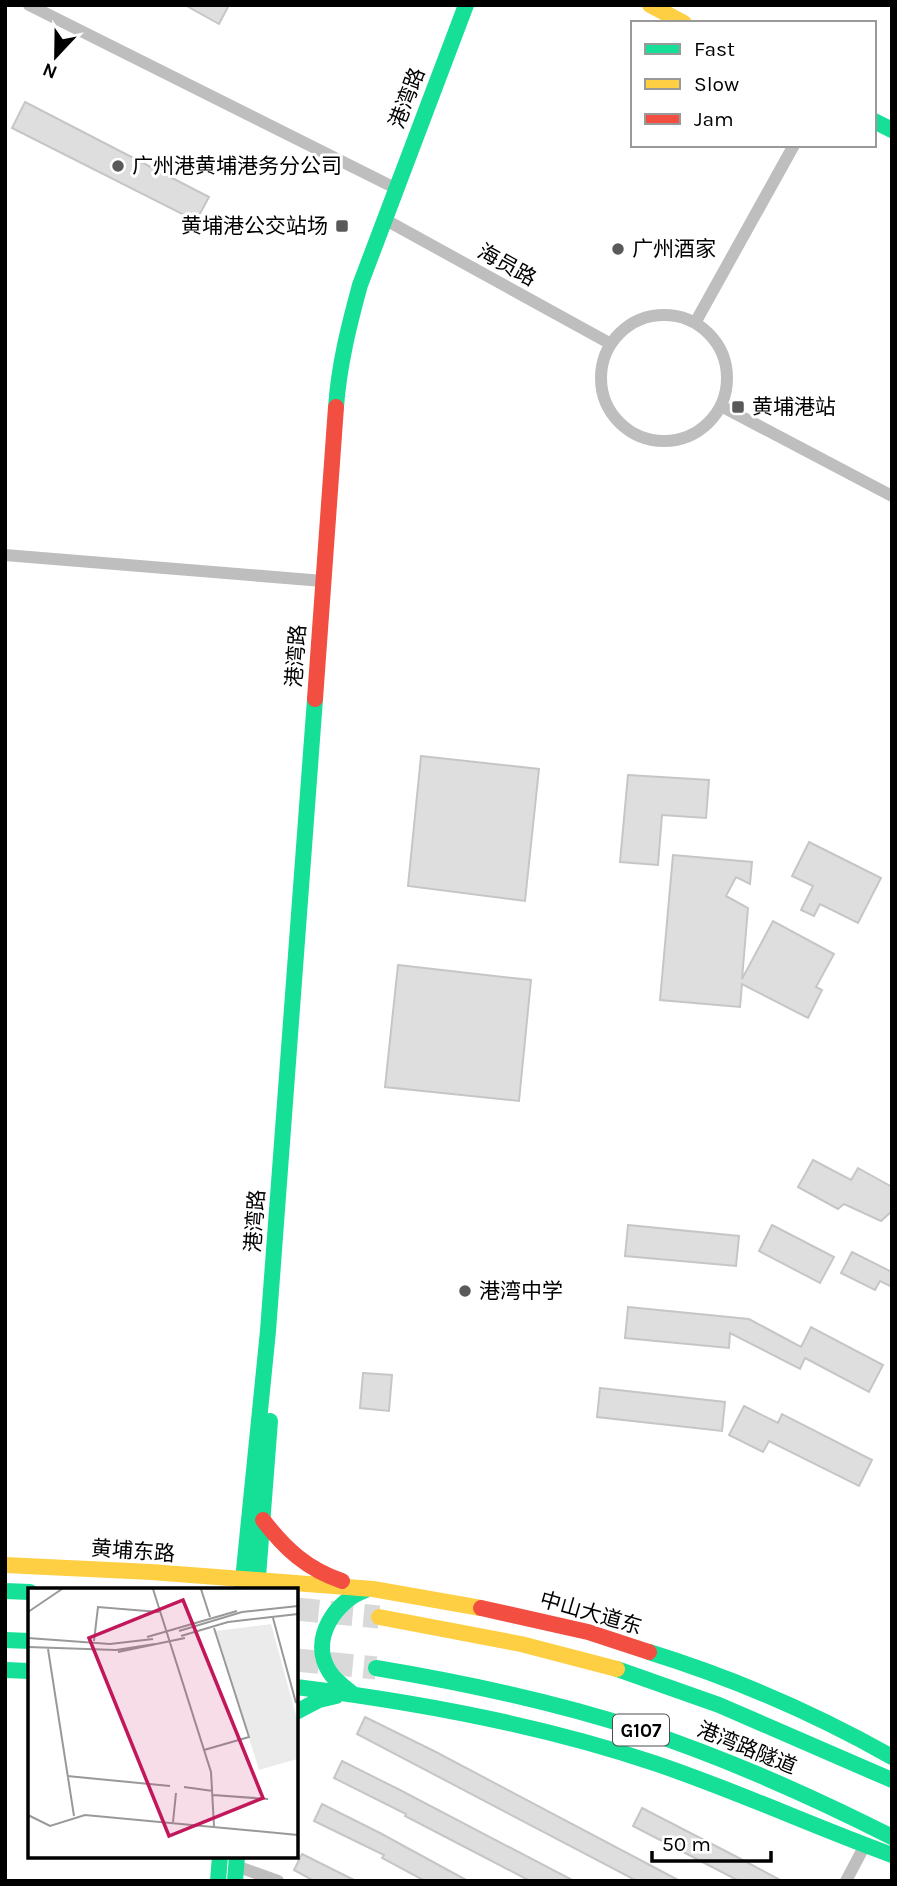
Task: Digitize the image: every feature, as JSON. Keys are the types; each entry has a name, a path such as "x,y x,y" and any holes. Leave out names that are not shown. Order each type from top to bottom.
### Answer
{"main road":[{"name":"港湾路","path":"250,1586 338,383 360,285 466,5"},
{"path":"650,5 680,21"},
{"path":"876,122 892,130"},
{"name":"港湾路","path":"250,1586 263,1520 272,1376 268,1331"},
{"path":"263,1520 278,1540 306,1567 373,1589"},
{"name":"黄埔东路","path":"5,1565 150,1572 250,1586"},
{"path":"150,1572 165,1579 175,1588"},
{"name":"中山大道东","path":"250,1586 373,1589 507,1612 634,1646 691,1666 833,1724 892,1757"},
{"path":"353,1694 334,1678 327,1667 322,1652 323,1638 330,1621 343,1602 358,1592 373,1589"},
{"path":"5,1591 28,1592"},
{"name":"港湾路隧道","path":"379,1617 442,1627 544,1649 659,1682 780,1729 892,1780"},
{"path":"5,1640 28,1641"},
{"name":"港湾路隧道","path":"376,1668 503,1691 624,1724 745,1769 892,1837"},
{"path":"5,1670 28,1671"},
{"path":"298,1687 353,1694 537,1728 654,1764 892,1854"},
{"path":"298,1711 319,1700 353,1694"},
{"path":"218,1881 220,1858"}],"street":[{"path":"29,5 395,188"},
{"path":"695,323 793,147"},
{"name":"海员路","path":"384,219 611,344"},
{"path":"671,314 695,323 708,332 721,349 727,369 727,390 722,406 707,425 689,436 669,440 649,439 630,430 614,416 604,398 601,377 605,356 611,344 630,324 650,316 671,314"},
{"path":"722,406 892,495"},
{"path":"5,555 323,581"},
{"path":"846,1881 865,1845"},
{"path":"236,1868 278,1881"}],"building":[{"path":"185,5 229,5 219,24"},
{"name":"广州港黄埔港务分公司","path":"25,102 209,197 196,221 12,128"},
{"path":"421,756 539,769 525,901 408,886"},
{"path":"628,775 709,780 706,818 662,815 658,865 620,862"},
{"path":"809,842 881,878 858,923 820,904 814,916 801,910 813,886 792,876"},
{"path":"673,855 752,862 750,884 736,877 726,896 748,908 742,979 773,921 834,954 816,987 822,990 808,1018 742,984 740,1007 660,1000"},
{"path":"398,965 531,980 519,1101 385,1087"},
{"path":"813,1160 851,1180 858,1168 892,1187 892,1211 881,1221 844,1204 838,1209 798,1187"},
{"path":"628,1225 739,1236 736,1266 625,1256"},
{"path":"772,1225 834,1257 820,1283 759,1251"},
{"path":"852,1252 892,1272 892,1287 880,1281 875,1290 841,1273"},
{"path":"628,1307 749,1319 801,1347 811,1327 883,1365 869,1392 805,1358 800,1369 730,1333 729,1348 625,1338"},
{"path":"363,1373 392,1375 389,1411 360,1408"},
{"path":"600,1388 725,1402 722,1431 597,1417"},
{"path":"744,1406 778,1423 782,1414 872,1460 859,1486 769,1441 763,1452 729,1435"},
{"path":"365,1717 680,1881 637,1881 357,1734"},
{"path":"342,1761 574,1881 530,1881 334,1778"},
{"path":"322,1804 468,1881 425,1881 382,1858 384,1855 314,1821"},
{"path":"642,1808 782,1881 739,1881 633,1826"},
{"path":"302,1854 356,1881 314,1881 294,1870"}],"tunnel":[{"path":"298,1609 379,1617"},
{"path":"298,1660 376,1668"}],"traffic: fast":[{"path":"336,407 345,345 360,285 466,5"},
{"path":"876,122 892,130"},
{"path":"242,1588 268,1331 315,699"},
{"path":"257,1588 270,1421"},
{"path":"353,1694 331,1674 322,1646 324,1634 336,1612 345,1602 366,1590"},
{"path":"5,1591 28,1592"},
{"path":"5,1640 28,1641"},
{"path":"649,1652 774,1698 892,1757"},
{"path":"376,1668 510,1694 641,1730 769,1779 892,1837"},
{"path":"617,1669 719,1705 892,1780"},
{"path":"5,1670 28,1671"},
{"path":"298,1687 477,1716 610,1749 714,1785 892,1855"},
{"path":"298,1711 319,1700 336,1696"},
{"path":"218,1881 220,1858"},
{"path":"235,1881 237,1858"}],"traffic: slow":[{"path":"650,5 680,21"},
{"path":"5,1565 151,1572 373,1589 481,1608"},
{"path":"379,1617 521,1644 617,1669"}],"traffic: jam":[{"path":"315,699 336,407"},
{"path":"263,1520 280,1540 307,1564 342,1581"},
{"path":"481,1608 588,1632 649,1652"}],"place":[{"name":"广州港黄埔港务分公司","path":"118,166"},
{"name":"黄埔港公交站场","path":"342,226"},
{"name":"广州酒家","path":"618,249"},
{"name":"黄埔港站","path":"738,407"},
{"name":"港湾中学","path":"465,1291"}]}
